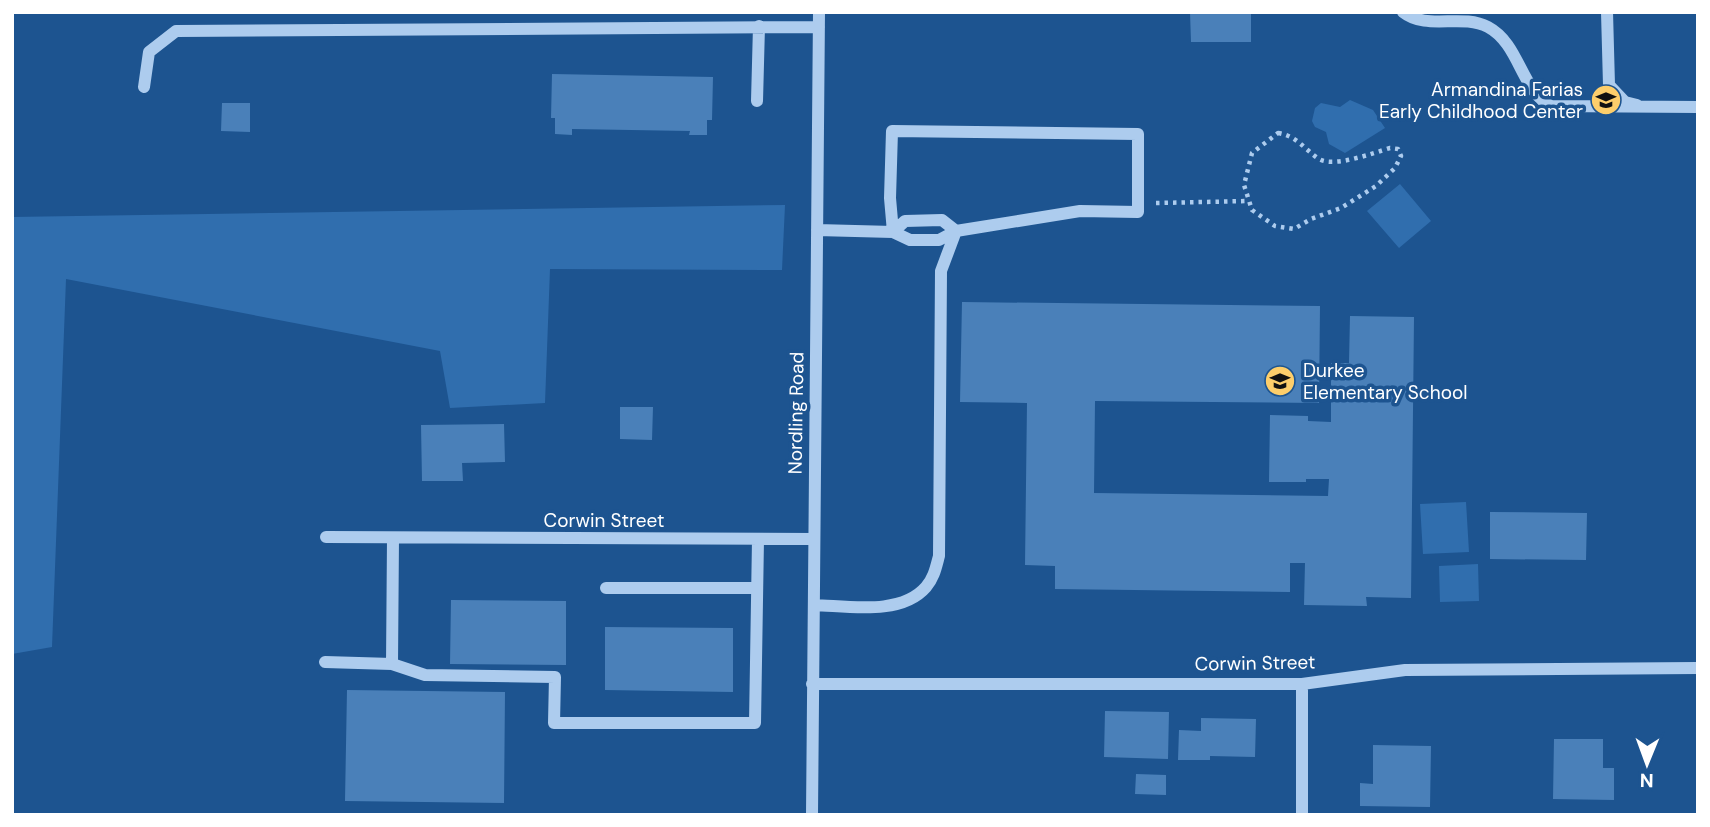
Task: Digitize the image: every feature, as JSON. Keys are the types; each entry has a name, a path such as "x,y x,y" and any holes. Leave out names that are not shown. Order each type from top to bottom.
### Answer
{"street":[{"name":"Nordling Road","path":"812,815 819,12"},
{"path":"1403,12 1417,21 1475,22 1486,26 1506,41 1536,94 1551,106 1698,107"},
{"path":"1607,12 1609,85 1625,102 1640,106"},
{"path":"757,102 759,26"},
{"path":"144,87 149,52 176,31 819,27"},
{"path":"817,230 893,232 910,240 939,240 956,231 1080,211 1138,212 1138,134 892,131 890,198 893,232"},
{"path":"893,232 905,221 942,220 956,231"},
{"path":"814,605 891,605 911,599 926,587 934,573 939,556 941,271 956,231"},
{"name":"Corwin Street","path":"326,537 814,539"},
{"path":"392,664 393,538"},
{"path":"326,662 392,664 425,675 555,677 554,723 755,723 758,539"},
{"path":"606,588 757,589"},
{"name":"Corwin Street","path":"812,684 1302,684 1405,670 1698,668"},
{"path":"1302,684 1302,815"}],"path":[{"path":"1278,132 1291,135 1322,161 1340,162 1390,148 1398,149 1401,156 1395,167 1376,187 1341,208 1311,219 1294,229 1275,226 1252,210 1249,201 1244,185 1252,153 1278,132"},
{"path":"1138,203 1249,201"}],"shaded area":[{"path":"1350,100 1373,110 1385,128 1345,153 1329,144 1326,132 1315,127 1312,121 1315,108 1321,103 1340,107"},
{"path":"1400,184 1431,221 1399,248 1367,211"},
{"path":"785,205 782,270 550,269 545,403 450,408 440,351 66,279 52,647 12,654 12,217"},
{"path":"1466,502 1469,552 1423,554 1420,504"},
{"path":"1478,564 1479,601 1440,602 1439,566"}],"building":[{"path":"1190,12 1251,12 1251,42 1191,42"},
{"path":"552,74 713,77 712,120 707,120 707,135 689,135 690,131 572,129 572,135 555,134 555,118 551,118"},
{"path":"222,103 250,103 250,132 221,131"},
{"path":"962,302 1320,306 1319,403 1095,401 1094,493 1328,496 1329,479 1269,482 1270,415 1308,416 1308,421 1331,422 1331,363 1349,363 1350,316 1414,317 1411,598 1366,597 1367,606 1304,605 1305,563 1290,563 1290,592 1055,589 1055,566 1025,565 1027,403 960,402"},
{"path":"620,407 653,407 652,440 620,439"},
{"path":"504,424 505,462 462,463 463,481 422,481 421,425"},
{"path":"1490,512 1587,513 1586,560 1490,559"},
{"path":"451,600 566,601 566,665 450,664"},
{"path":"605,627 733,628 733,692 605,690"},
{"path":"347,690 505,692 504,803 345,801"},
{"path":"1105,711 1169,712 1168,759 1104,757"},
{"path":"1201,718 1256,719 1255,757 1210,756 1210,760 1178,760 1179,730 1201,731"},
{"path":"1554,739 1603,739 1603,768 1614,768 1614,800 1553,799"},
{"path":"1373,745 1431,746 1430,807 1360,806 1360,783 1373,784"},
{"path":"1136,774 1166,775 1166,795 1135,794"}],"place":[{"name":"Armandina Farias Early Childhood Center","path":"1606,100"},
{"name":"Durkee Elementary School","path":"1280,381"}]}
